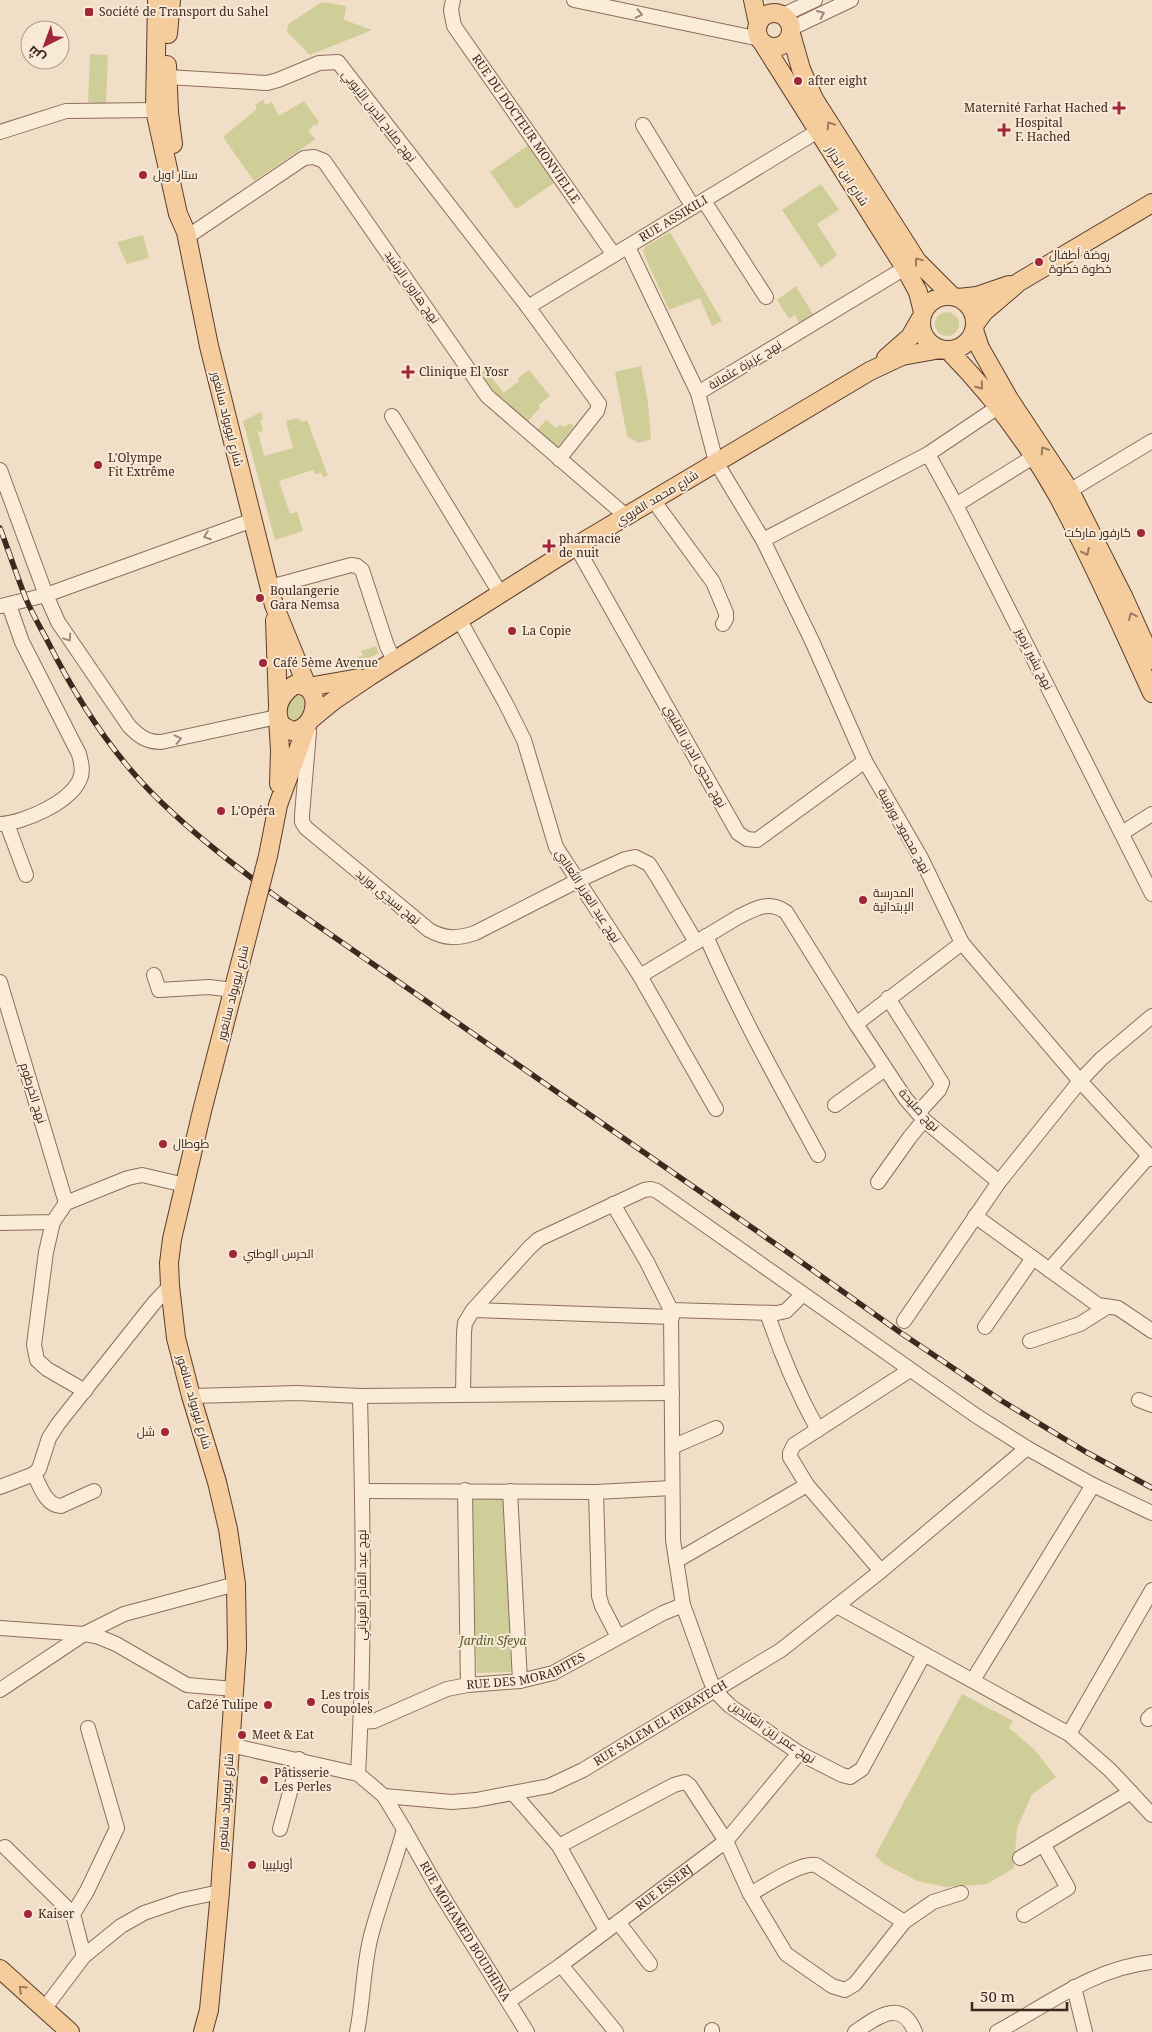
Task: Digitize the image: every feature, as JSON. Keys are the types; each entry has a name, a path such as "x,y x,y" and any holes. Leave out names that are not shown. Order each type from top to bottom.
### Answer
{"main road":[{"name":"شارع ليوبولد سانغور","path":"158,0 155,110 178,214 186,235 208,346 274,604 307,687 314,696 315,701 315,708 278,805"},
{"name":"شارع ليوبولد سانغور","path":"170,0 167,78 169,112 174,154 188,213 186,235"},
{"name":"شارع ابن الجزار","path":"753,0 760,35 905,268 918,292 922,315"},
{"path":"769,13 784,18 787,42 779,46 770,47 760,35 762,17 769,13"},
{"name":"شارع ابن الجزار","path":"784,18 801,69 814,99 918,261 955,297"},
{"name":"شارع محمد القروي","path":"309,722 333,701 370,676 500,593 870,371 902,356 956,349 970,338 974,327 984,312 1019,282 1152,203"},
{"name":"شارع محمد القروي","path":"870,371 910,337 922,315 935,299 943,296 977,296 1019,282"},
{"path":"955,297 970,308 980,348 1064,494 1152,660"},
{"path":"922,315 923,334 934,346 944,350 968,370 998,407 1033,457 1064,494 1152,693"},
{"name":"شارع ليوبولد سانغور","path":"203,2032 209,2010 220,1892 237,1648 236,1584 228,1529 176,1338 169,1263 172,1239 268,856 278,805 280,750 274,604"},
{"name":"شارع محمد القروي","path":"307,687 370,676"},
{"path":"307,687 294,685 284,693 278,714 281,725 292,731 298,731 309,722"},
{"path":"0,1969 70,2032"},
{"name":"شارع ليوبولد سانغور","path":"209,2010 213,2032"}],"street":[{"name":"RUE DU DOCTEUR MONVIELLE","path":"453,0 451,10 454,26 614,256"},
{"path":"574,0 760,35"},
{"path":"784,18 815,0"},
{"path":"784,18 851,0"},
{"name":"نهج صلاح الدين الأيوبي","path":"167,78 267,83 319,63 338,62 528,307"},
{"path":"0,132 66,111 155,110"},
{"path":"642,125 766,297"},
{"name":"RUE ASSIKILI","path":"528,307 818,131"},
{"name":"نهج هارون الرشيد","path":"186,235 304,158 314,157 324,160 481,389 626,516"},
{"name":"نهج عزيزة عثمانة","path":"628,247 698,393 905,268"},
{"path":"528,307 599,404 597,411 559,459"},
{"name":"نهج محمود بورقيبة","path":"698,393 716,462 763,540 812,641 865,761 920,858 962,943 1080,1081 1150,1157"},
{"path":"763,540 928,454 998,407"},
{"path":"392,416 500,593"},
{"path":"1064,494 1152,441"},
{"name":"نهج بشير ترميز","path":"928,454 956,505 1152,894"},
{"path":"956,505 1033,457"},
{"path":"0,470 46,595 58,622 129,726 139,737 150,742 161,742 278,714"},
{"path":"653,500 713,582 726,613 726,619 723,624"},
{"path":"26,875 4,824 34,817 55,805 81,779 82,768 79,754 5,606 46,595 253,520"},
{"name":"نهج محيي الدين القليبي","path":"576,546 738,833 748,839 757,840 865,761"},
{"path":"270,587 352,565 357,566 362,570 387,646 394,660"},
{"name":"نهج عبد العزيز الثعالبي","path":"459,619 517,724 528,753 554,841 577,881 640,976 716,1109"},
{"name":"نهج سيدي بوزيد","path":"309,722 302,822 306,828 429,930 450,938 462,938 475,934 577,881"},
{"path":"1122,833 1152,814"},
{"path":"577,881 624,859 635,857 649,864 718,964 777,1081 818,1155"},
{"name":"نهج صليحة","path":"701,939 757,908 770,905 780,907 786,912 904,1098 921,1116 999,1182"},
{"path":"640,976 701,939"},
{"path":"856,1024 962,943"},
{"path":"154,975 160,990 209,987 234,990"},
{"name":"نهج الخرطوم","path":"0,982 66,1203"},
{"path":"878,1182 910,1136 942,1083 888,998"},
{"path":"904,1320 999,1182 1080,1081 1101,1059 1152,1016"},
{"path":"835,1105 885,1069"},
{"path":"1049,1270 1150,1157"},
{"path":"85,1391 47,1370 37,1360 34,1345 46,1252 53,1222 66,1203 128,1178 142,1175 185,1185"},
{"path":"463,1394 465,1323 473,1310 530,1247 539,1240 613,1204 644,1190 651,1189 657,1191 975,1415 1027,1448 1092,1485 1152,1512"},
{"path":"613,1204 647,1262 671,1314"},
{"path":"975,1216 1098,1305 1118,1308 1152,1331"},
{"path":"0,1224 53,1222"},
{"path":"985,1327 1032,1258"},
{"path":"0,1487 34,1474 43,1462 49,1438 154,1303 170,1286"},
{"path":"473,1310 671,1314 777,1313 786,1311 802,1294"},
{"path":"1030,1341 1080,1324 1107,1307"},
{"path":"767,1312 781,1355 818,1430"},
{"name":"نهج عمر زين العابدين","path":"671,1314 673,1540 683,1605 715,1691 730,1706 799,1753 842,1775 850,1777 862,1769 924,1654"},
{"path":"880,1571 806,1485 790,1457 790,1453 794,1445 910,1370"},
{"path":"191,1396 297,1393 360,1396 672,1393"},
{"name":"نهج عبد القادر الغرياني","path":"358,1774 361,1722 362,1491 360,1396"},
{"path":"672,1447 716,1428"},
{"name":"RUE SALEM EL HERAYECH","path":"384,1796 452,1802 476,1800 549,1786 568,1778 781,1650 880,1571 1027,1448"},
{"path":"34,1474 49,1502 57,1506 61,1506 94,1491"},
{"path":"676,1561 806,1485"},
{"path":"973,1680 1092,1485"},
{"path":"362,1491 596,1492 672,1488"},
{"path":"465,1490 468,1685"},
{"path":"510,1491 520,1681"},
{"path":"596,1492 599,1596 618,1637"},
{"path":"0,1690 84,1634 124,1614 236,1584"},
{"path":"1069,1734 1148,1604 1152,1590"},
{"name":"RUE DES MORABITES","path":"361,1722 374,1721 448,1689 468,1685 520,1681 553,1673 663,1613 683,1605"},
{"path":"837,1606 1069,1734 1110,1770 1152,1815"},
{"path":"0,1628 84,1634 100,1637 116,1644 187,1685 234,1689"},
{"path":"73,1914 112,1842 116,1828 88,1728"},
{"path":"230,1745 299,1759 358,1774 384,1796"},
{"name":"RUE ESSERJ","path":"509,2000 562,1965 726,1841 799,1753"},
{"path":"280,1829 299,1759"},
{"path":"559,1846 680,1782 685,1782 690,1786 726,1841 750,1894 786,1954 839,1989 845,1990 855,1984 904,1922 933,1902 961,1893"},
{"path":"1020,1858 1131,1792"},
{"path":"513,1794 559,1846 612,1926 650,1964"},
{"name":"RUE MOHAMED BOUDHINA","path":"384,1796 527,2032"},
{"path":"357,2032 370,1942 404,1830"},
{"path":"1024,1915 1068,1888 1043,1844"},
{"path":"4,1847 73,1914 84,1956"},
{"path":"750,1894 802,1867 816,1865 904,1922"},
{"path":"44,2009 84,1956 121,1926 144,1913 182,1900 220,1892"},
{"path":"997,2032 1074,1987 1114,1969 1152,1962"},
{"path":"562,1965 616,2032"},
{"path":"1074,1987 1085,2032"},
{"path":"855,2032 886,2013 896,2012 905,2017 915,2032"}],"green space":[{"path":"322,2 346,6 344,20 372,30 310,55 287,32 288,24"},
{"path":"90,54 108,55 106,104 88,102"},
{"path":"263,100 265,105 272,102 279,116 304,101 319,122 316,126 314,124 308,132 316,139 254,181 223,137 257,109 255,105"},
{"path":"528,145 554,183 516,209 490,172"},
{"path":"821,184 839,210 817,224 837,255 821,268 782,210"},
{"path":"670,232 722,321 712,326 700,298 669,310 643,252 645,247"},
{"path":"143,235 149,258 127,264 117,242"},
{"path":"796,286 814,316 800,325 795,315 789,319 777,300"},
{"path":"942,312 952,312 959,319 959,329 952,336 942,336 935,329 935,319"},
{"path":"641,366 648,402 651,439 638,443 627,436 615,372"},
{"path":"485,369 504,393 519,381 518,378 529,370 550,396 539,405 540,408 527,422 490,391 479,375"},
{"path":"261,412 263,419 260,420 263,431 258,432 264,456 293,448 286,421 297,418 302,422 307,420 328,476 323,477 321,473 315,474 313,470 279,481 290,514 297,512 303,531 275,540 243,421"},
{"path":"546,420 556,428 559,425 565,427 570,423 574,426 557,448 536,431"},
{"path":"376,646 379,653 357,664 355,659 363,655 361,651"},
{"path":"302,695 306,700 305,712 296,722 288,718 286,711 292,696"},
{"name":"Jardin Sfeya","path":"505,1495 511,1672 477,1673 470,1497"},
{"path":"962,1694 1013,1721 1009,1728 1034,1749 1056,1777 1032,1794 1017,1828 1014,1868 987,1884 946,1887 917,1881 885,1864 875,1856"}],"railway":[{"path":"0,528 28,604 83,705 111,746 143,784 203,839 278,898 901,1333 1002,1401 1086,1452 1152,1488"}],"place":[{"name":"Société de Transport du Sahel","path":"89,12"},
{"name":"after eight","path":"798,81"},
{"name":"Maternité Farhat Hached","path":"1119,108"},
{"name":"Hospital F. Hached","path":"1004,130"},
{"name":"ستار اويل","path":"143,175"},
{"name":"روضة أطفال خطوة خطوة","path":"1039,262"},
{"name":"Clinique El Yosr","path":"408,372"},
{"name":"L'Olympe Fit Extrême","path":"98,465"},
{"name":"كارفور ماركت","path":"1141,533"},
{"name":"pharmacie de nuit","path":"549,546"},
{"name":"Boulangerie Gara Nemsa","path":"260,598"},
{"name":"La Copie","path":"512,631"},
{"name":"Café 5ème Avenue","path":"263,663"},
{"name":"L'Opéra","path":"221,811"},
{"name":"المدرسة الإبتدائية","path":"863,900"},
{"name":"طوطال","path":"163,1144"},
{"name":"الحرس الوطني","path":"233,1254"},
{"name":"شل","path":"165,1432"},
{"name":"Les trois Coupoles","path":"311,1702"},
{"name":"Caf2é Tulipe","path":"268,1705"},
{"name":"Meet & Eat","path":"242,1735"},
{"name":"Pâtisserie Les Perles","path":"264,1780"},
{"name":"أويليبيا","path":"252,1865"},
{"name":"Kaiser","path":"28,1914"}]}
